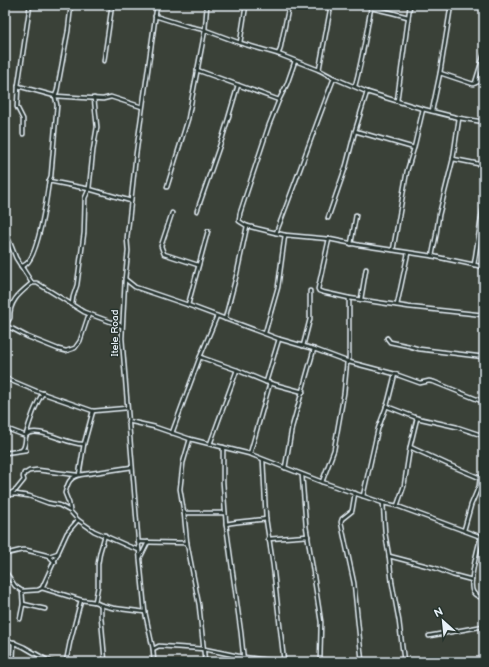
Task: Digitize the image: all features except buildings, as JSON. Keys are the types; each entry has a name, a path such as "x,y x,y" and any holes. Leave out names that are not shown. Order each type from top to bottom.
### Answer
{"street":[{"path":"23,134 23,119 17,107 18,86 30,5"},
{"path":"20,266 28,264 36,247 51,176 57,105 56,96 68,31 71,5"},
{"path":"104,61 112,5"},
{"name":"Itele Road","path":"154,662 146,612 138,542 122,326 131,201 156,5"},
{"path":"168,187 188,119 205,30 207,5"},
{"path":"240,43 246,5"},
{"path":"278,54 289,5"},
{"path":"319,70 330,11 329,5"},
{"path":"368,5 371,8 408,17"},
{"path":"397,100 410,5"},
{"path":"432,111 449,23 451,5"},
{"path":"354,86 364,50 371,8"},
{"path":"155,16 205,30 240,43 278,54 319,70 367,92 423,109 459,118 484,122"},
{"path":"475,83 484,54"},
{"path":"295,61 287,84 269,125 240,213 239,221 247,226 285,235 329,239 350,244 432,256 484,267"},
{"path":"197,70 279,100"},
{"path":"440,73 473,84 480,81 484,82"},
{"path":"276,233 334,78"},
{"path":"196,211 224,136 238,85"},
{"path":"18,86 56,96 103,99 111,97 142,107"},
{"path":"328,218 346,166 367,92"},
{"path":"72,304 77,285 82,251 86,198 89,189 97,127 94,98"},
{"path":"393,250 407,170 423,109"},
{"path":"432,256 439,215 453,159 459,118"},
{"path":"355,131 414,148"},
{"path":"453,159 484,165"},
{"path":"49,181 89,189 131,201"},
{"path":"474,265 484,200"},
{"path":"172,213 161,246 164,254 198,265"},
{"path":"350,244 356,215"},
{"path":"225,319 247,226"},
{"path":"5,230 20,266 32,283"},
{"path":"188,305 208,231"},
{"path":"265,333 278,287 285,235"},
{"path":"329,239 318,289 319,291 349,298 397,305 484,315"},
{"path":"397,305 408,253"},
{"path":"360,299 366,269"},
{"path":"125,279 135,287 279,339 314,349 348,362 395,374 420,383 429,381 441,384 484,402"},
{"path":"89,314 80,342 75,348 66,351 5,326 10,318 10,310 16,297 32,283 37,283 89,314 122,326"},
{"path":"303,346 310,319 310,291"},
{"path":"322,482 336,442 344,393 348,362 349,298"},
{"path":"5,304 10,310"},
{"path":"172,433 217,316"},
{"path":"387,338 390,342 419,349 484,357"},
{"path":"250,454 279,339"},
{"path":"285,468 292,427 314,349"},
{"path":"200,357 268,382 303,392"},
{"path":"210,444 237,370"},
{"path":"363,496 378,429 395,374"},
{"path":"5,378 36,391 93,411 127,408"},
{"path":"36,391 39,400"},
{"path":"22,450 25,448 26,436 43,393"},
{"path":"386,406 417,418 482,435 484,432"},
{"path":"80,475 84,444 93,411"},
{"path":"397,506 404,486 410,447 417,418"},
{"path":"128,421 156,427 190,439 250,454 302,475 383,503 397,506 484,538"},
{"path":"5,428 26,436"},
{"path":"26,436 29,433 35,432 84,444"},
{"path":"190,439 183,463 180,489 187,543 198,605 205,662"},
{"path":"223,447 222,482 226,524 244,662"},
{"path":"410,447 484,481"},
{"path":"5,453 26,450"},
{"path":"152,645 204,649 243,657 283,662 266,519 262,459"},
{"path":"70,511 65,493 67,485 74,477 132,467"},
{"path":"7,494 16,490 24,480 24,473 29,471 41,470 80,475"},
{"path":"302,475 308,536 321,622 320,662"},
{"path":"464,530 471,505 479,486 480,478"},
{"path":"355,493 352,511 342,519 341,522 354,583 362,662"},
{"path":"7,494 29,496 57,505 70,511 78,520 94,531 139,550"},
{"path":"383,503 385,533 404,662"},
{"path":"184,513 226,513"},
{"path":"226,524 242,520 253,521 266,519"},
{"path":"42,588 68,533 78,520"},
{"path":"95,602 98,586 98,564 105,535"},
{"path":"268,538 308,536"},
{"path":"480,536 474,566 472,589 474,594 484,598"},
{"path":"138,542 187,543"},
{"path":"140,558 148,542"},
{"path":"5,554 26,550 49,556 55,562"},
{"path":"49,556 58,553"},
{"path":"389,556 435,568 472,580"},
{"path":"7,574 15,586 22,591 38,590 42,588 113,608 146,612"},
{"path":"20,619 23,604 22,591"},
{"path":"66,662 81,600"},
{"path":"23,604 45,609"},
{"path":"101,605 105,662"},
{"path":"429,636 484,626"},
{"path":"5,639 14,642 52,662"},
{"path":"13,662 14,642"},
{"path":"152,649 159,646"}]}
